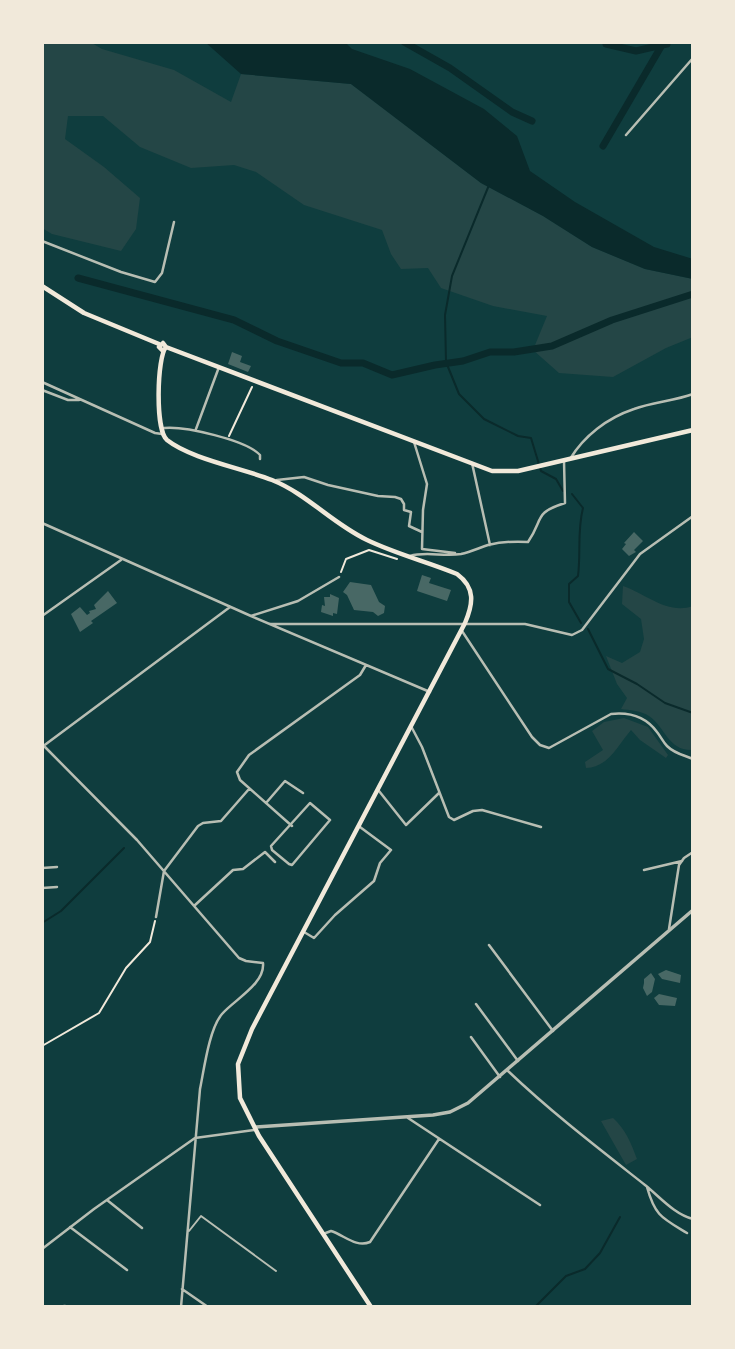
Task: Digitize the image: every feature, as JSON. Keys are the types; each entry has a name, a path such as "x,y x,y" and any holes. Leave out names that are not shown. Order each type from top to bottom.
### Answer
{"main road":[{"path":"42,286 84,313 159,345 159,348 256,380 414,442 501,472 543,466 693,430"},
{"path":"165,349 159,414 161,431 181,448 274,481 299,494 366,540 445,569 465,580 471,589 472,598 466,623 252,1029 238,1064 240,1098 371,1307"}],"street":[{"path":"626,135 693,58"},
{"path":"42,241 121,272 155,282 162,273 174,222"},
{"path":"195,430 219,367"},
{"path":"42,382 155,433 185,428 195,430 258,452 260,459"},
{"path":"42,390 68,400 81,400"},
{"path":"408,557 417,554 463,554 508,541 528,542 535,531 539,516 549,508 565,503 567,460 591,432 632,409 693,394"},
{"path":"414,442 427,484 422,549 463,554"},
{"path":"472,463 490,545"},
{"path":"274,481 304,477 328,485 401,499 404,510 411,512 409,526 422,532"},
{"path":"270,624 525,624 572,635 582,630 640,554 693,516"},
{"path":"42,523 251,617 430,692"},
{"path":"42,616 121,560"},
{"path":"251,617 298,601 339,577"},
{"path":"181,1307 200,1089 220,1016 259,978 264,967 263,963 239,958 164,871 43,746 230,607"},
{"path":"461,631 540,745 549,748 611,714 621,713 645,720 666,745 676,753 693,759"},
{"path":"291,825 240,780 237,772 249,755 360,675 366,665"},
{"path":"412,728 449,817 453,820 482,810 541,827"},
{"path":"266,803 285,781 303,793"},
{"path":"156,917 164,871 198,826 222,821 249,788"},
{"path":"379,791 407,825 439,793"},
{"path":"310,803 330,818 292,864 272,850 271,846 291,825 310,803"},
{"path":"304,932 314,938 335,915 374,881 380,863 391,850 360,827"},
{"path":"194,906 233,870 243,869 261,853 265,852 275,862"},
{"path":"644,870 682,861 693,852"},
{"path":"669,931 673,897 682,861"},
{"path":"42,868 57,867"},
{"path":"42,888 57,887"},
{"path":"42,1249 107,1199 195,1138 252,1131 256,1127 450,1112 468,1104 693,910"},
{"path":"489,945 553,1031"},
{"path":"476,1004 518,1061"},
{"path":"471,1037 500,1077"},
{"path":"508,1071 537,1099 673,1208 693,1219"},
{"path":"405,1116 540,1205"},
{"path":"323,1234 331,1231 357,1244 370,1242 439,1139"},
{"path":"647,1186 651,1202 661,1218 687,1233"},
{"path":"107,1199 142,1228"},
{"path":"71,1227 127,1270"},
{"path":"182,1289 208,1307"},
{"path":"55,1307 65,1306"}],"lane":[{"path":"186,1235 201,1216 276,1271"}],"path":[{"path":"228,440 256,380"},
{"path":"339,577 346,559 363,551 369,550 397,559 408,557"},
{"path":"42,1046 99,1013 126,968 150,942 156,917"}],"shaded area":[{"path":"42,42 90,42 102,49 174,70 231,102 241,74 351,84 481,183 543,216 592,247 645,269 693,279 693,337 666,348 613,377 559,373 533,350 547,316 493,306 441,288 428,268 401,269 391,254 382,230 304,205 256,172 234,165 191,168 140,147 103,116 68,116 65,139 104,167 140,198 136,229 121,251 52,234 42,228"},
{"path":"205,42 345,42 352,49 410,69 484,109 517,136 530,171 575,202 654,247 693,259 693,279 645,269 592,247 543,216 481,183 351,84 241,74"},
{"path":"623,586 666,606 693,606 693,750 678,747 646,714 621,709 627,698 617,684 606,656 622,663 640,652 644,639 641,619 622,604"},
{"path":"624,718 648,727 668,755 666,758 640,740 631,730 607,759 594,767 586,768 585,762 603,750 592,731 604,722"},
{"path":"613,1118 625,1132 637,1159 626,1165 601,1121"}],"building":[{"path":"232,352 242,356 240,362 251,366 248,372 228,364"},
{"path":"634,532 643,541 634,550 636,552 629,556 622,549"},
{"path":"422,575 431,578 429,583 451,590 447,601 417,591"},
{"path":"350,582 371,585 379,602 385,606 384,613 378,616 373,612 354,610 343,592"},
{"path":"108,591 117,603 80,632 71,614 80,607 87,615 89,611 96,609 94,605"},
{"path":"330,594 339,598 337,614 333,613 333,616 321,612 322,605 325,606 324,597 330,597"},
{"path":"666,970 681,975 680,983 662,979 658,974"},
{"path":"651,973 655,979 652,992 647,996 643,988 644,979"},
{"path":"659,994 677,998 675,1006 659,1005 654,998"}],"waterway":[{"path":"404,42 450,68 512,112 532,121"},
{"path":"606,44 636,51 662,45"},
{"path":"603,146 662,45 667,44"},
{"path":"489,185 452,276 445,315 446,362 459,394 484,419 518,436 531,438 541,471 556,479 563,491"},
{"path":"78,278 234,320 277,341 341,363 363,363 392,375 463,361 490,352 514,352 552,346 612,320 693,294"},
{"path":"572,494 583,508 578,576 569,584 569,602 581,623"},
{"path":"588,629 608,669 665,703 693,713"},
{"path":"42,923 61,911 124,848"},
{"path":"535,1307 566,1276 585,1269 600,1253 620,1217"}]}
